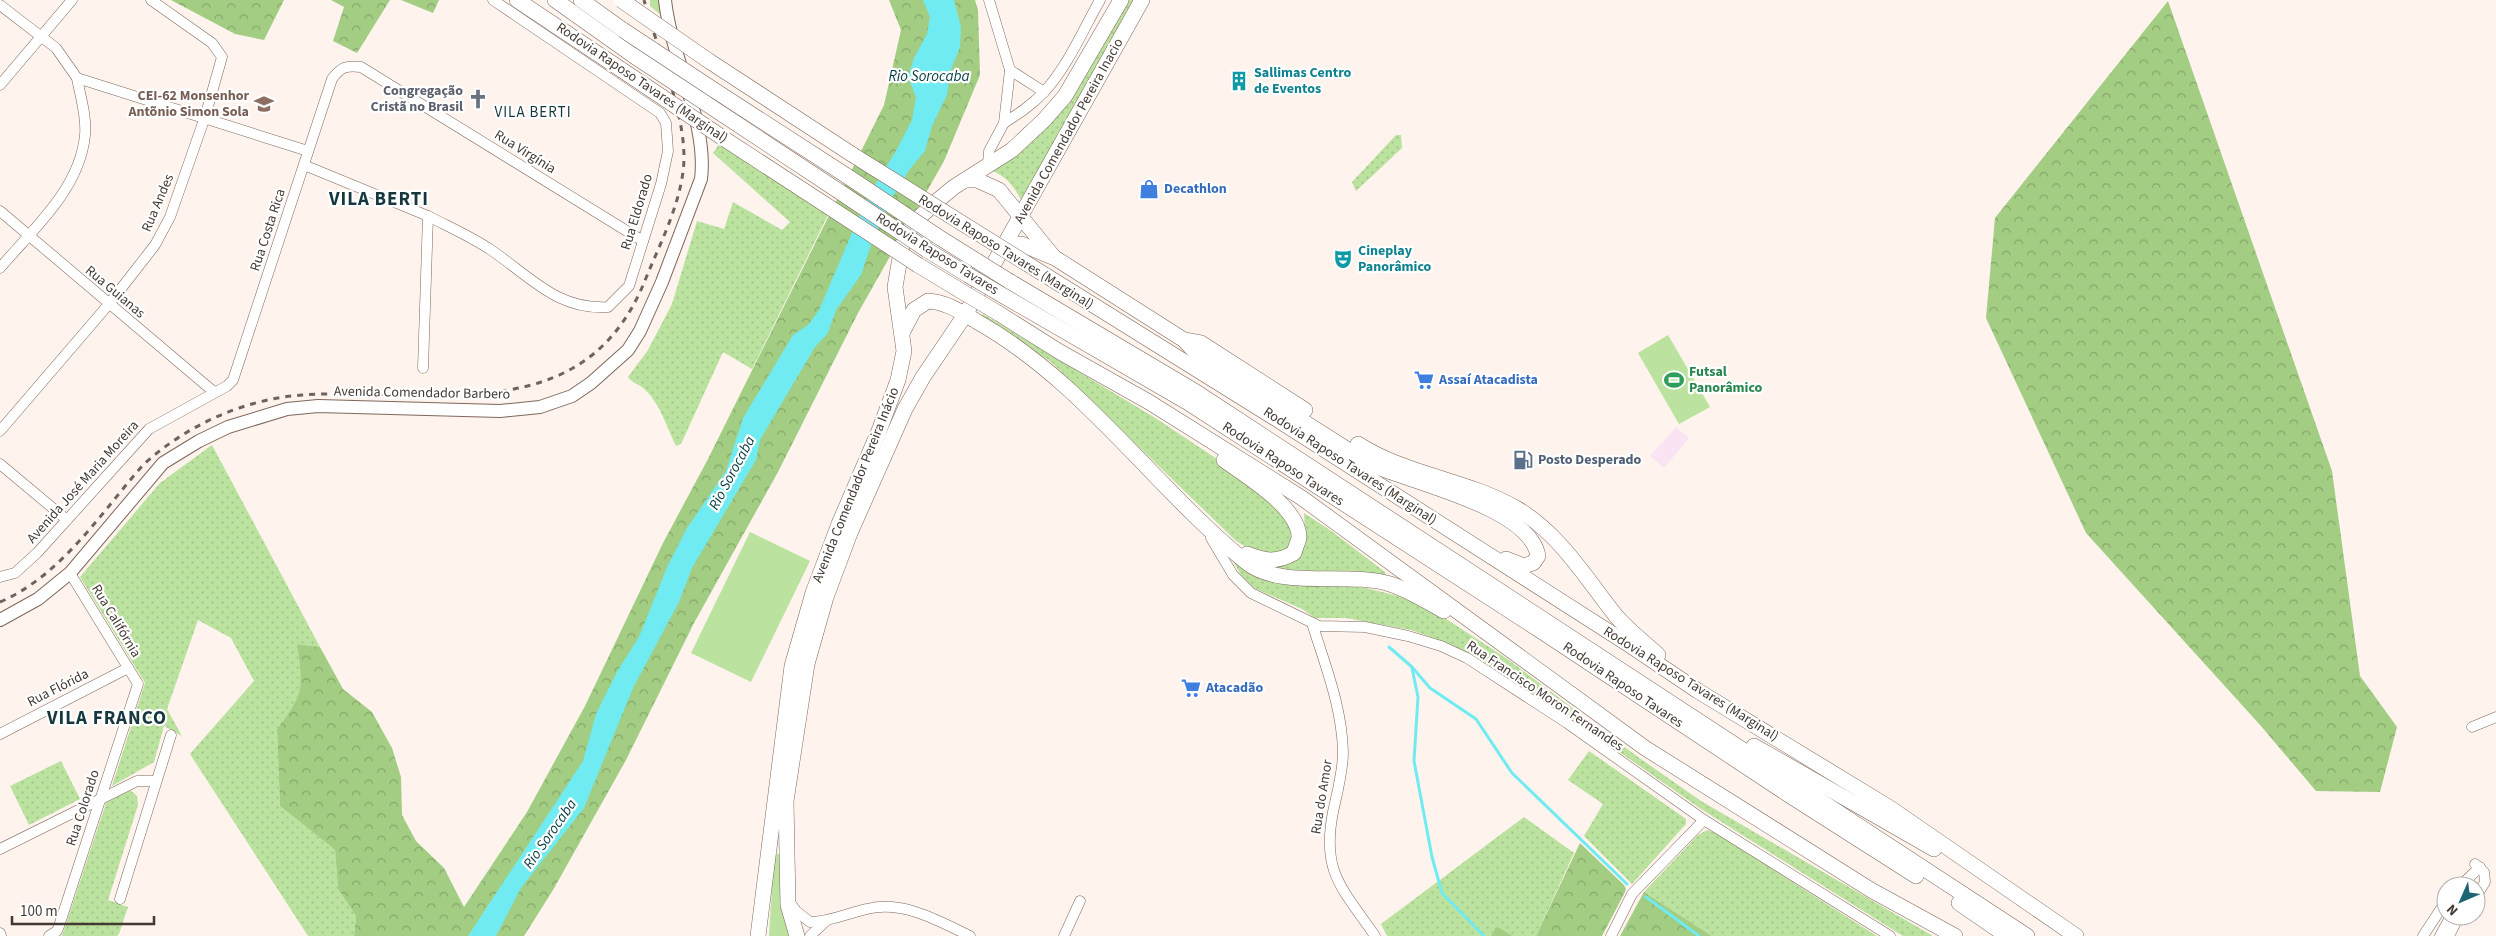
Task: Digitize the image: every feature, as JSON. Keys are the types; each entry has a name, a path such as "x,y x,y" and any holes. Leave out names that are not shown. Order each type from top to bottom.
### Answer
{"highway":[{"name":"Rodovia Raposo Tavares (Marginal)","path":"517,0 570,33 723,138 918,265"},
{"path":"526,0 570,33"},
{"name":"Rodovia Raposo Tavares","path":"555,0 634,56 836,190 1002,295 1187,402 2007,936"},
{"name":"Rodovia Raposo Tavares","path":"581,0 714,90 1009,281 1196,392 2028,936"},
{"name":"Rodovia Raposo Tavares (Marginal)","path":"621,0 709,61 853,156 1029,265 1628,644 1698,691 1881,803 2076,936"},
{"name":"Avenida Comendador Pereira Inácio","path":"758,936 792,666 813,593 839,524 880,431 898,380 904,351 895,287 902,246 913,223 954,187 988,166 1029,136 1065,96 1121,0"},
{"name":"Avenida Comendador Pereira Inacio","path":"965,314 1021,218 1142,0"},
{"path":"1038,239 1035,216 1049,182 1048,169"},
{"path":"966,180 977,180 999,190 1055,258"},
{"path":"1004,246 1021,244 1055,258 1184,340 1196,353 1370,464 1392,474 1451,491 1495,512 1529,536 1536,545 1538,556 1533,563 1524,566 1508,560 1391,494"},
{"name":"Rodovia Raposo Tavares","path":"918,265 1060,352 1149,402"},
{"path":"902,335 911,314 920,304 928,301 947,305 965,314 992,330 1046,368 1076,395 1189,509 1245,553 1263,560 1280,560 1294,553 1299,538 1296,526 1284,506 1149,402"},
{"path":"946,344 950,319 947,305"},
{"name":"Avenida Comendador Pereira Inácio","path":"797,936 788,905 786,801 807,664 826,597 850,533 905,410 965,314"},
{"path":"946,344 967,329 977,327 992,330"},
{"path":"1184,340 1201,343 1381,458 1406,468 1443,477 1475,489 1515,508 1544,527 1570,555 1618,618 1698,691"},
{"path":"1149,402 1302,498 1645,748 1870,890 1955,936"},
{"path":"1202,520 1248,564 1269,574 1342,578 1389,584 1429,602 1522,658"},
{"path":"1695,718 1760,749 1927,846 2006,887"}],"main road":[{"name":"Avenida Comendador Barbero","path":"0,620 38,599 70,573 163,463 199,441 228,427 287,409 318,406 500,411 540,407 572,396 610,368 628,350 640,331 662,282 701,178 703,163 701,142 671,34 666,0"}],"street":[{"path":"0,85 72,0"},
{"name":"Rua Andes","path":"0,431 143,263 170,217 205,117 222,57 212,43 151,0"},
{"name":"Rua Eldorado","path":"304,165 428,216 490,249 552,295 577,306 608,307 629,286 661,184 668,151 666,123 660,113 493,0"},
{"path":"988,166 989,152 1004,123 1010,70 989,0"},
{"path":"1004,123 1027,108 1044,92 1057,75 1100,0"},
{"path":"0,5 56,48 77,78 85,133 81,156 70,182 0,268"},
{"path":"0,18 12,15"},
{"name":"Rua Virgínia","path":"339,68 348,66 361,67 643,241"},
{"name":"Rua Costa Rica","path":"214,392 227,386 233,380 332,79 339,68"},
{"path":"1010,70 1044,92"},
{"path":"77,78 308,151"},
{"name":"Rua Guianas","path":"0,211 214,392"},
{"path":"423,368 428,216"},
{"name":"Avenida José Maria Moreira","path":"0,577 16,573 38,553 149,428 214,392"},
{"path":"0,464 67,520"},
{"name":"Rua Francisco Moron Fernandes","path":"1189,509 1220,550 1233,575 1251,593 1325,628 1365,627 1408,636 1467,658 1567,724 1704,820 1890,936"},
{"name":"Rua Califórnia","path":"70,573 138,684"},
{"name":"Rua do Amor","path":"1312,623 1339,714 1343,753 1328,837 1329,859 1335,876 1375,936"},
{"name":"Rua Flórida","path":"0,734 128,668"},
{"name":"Rua Colorado","path":"49,936 57,931 59,926 138,684"},
{"path":"2472,727 2496,717"},
{"path":"120,899 171,735"},
{"path":"0,849 137,781 156,782"},
{"path":"1611,936 1632,894 1704,820"},
{"path":"2468,876 2477,866 2484,872 2485,876"},
{"path":"787,886 791,903 796,911 810,922 884,906 923,913 970,936"},
{"path":"1064,936 1080,901"},
{"path":"2423,936 2436,916"},
{"path":"810,936 826,920"}],"shaded area":[{"path":"1676,427 1689,438 1664,468 1650,456"}],"green space":[{"path":"171,0 284,0 264,40 235,34"},
{"path":"331,0 390,0 357,53 333,41 344,7"},
{"path":"401,0 439,0 433,13"},
{"path":"650,0 660,0 662,16 650,6"},
{"path":"889,0 975,0 978,10 980,75 944,161 858,313 778,472 694,623 626,760 553,890 524,936 354,936 356,916 338,889 335,850 280,806 277,729 293,707 300,689 301,681 297,644 320,647 343,689 372,712 392,748 401,777 402,815 416,841 444,868 464,907 527,812 585,706 663,543 708,459 884,105 901,30"},
{"path":"1127,0 1137,0 1022,202 1010,183 992,171 1021,148"},
{"path":"2168,1 2332,471 2360,676 2397,727 2380,792 2316,791 2261,726 2086,533 1986,318 1995,218"},
{"path":"1396,135 1401,135 1402,148 1356,191 1352,182"},
{"path":"720,143 829,213 752,369 723,352 681,444 676,446 654,400 649,393 628,377 648,350 672,304 697,221 724,229 733,202 782,230 790,222 713,153"},
{"path":"983,314 1157,419 1262,489 1291,528 1292,539 1287,548 1276,554 1262,554 1249,549 1235,540 1051,362 980,317"},
{"name":"Futsal Panorâmico","path":"1668,335 1710,407 1679,424 1638,353"},
{"path":"212,445 320,647 297,644 302,681 296,705 277,729 280,806 335,850 338,889 356,916 354,936 308,936 190,754 254,681 231,638 198,620 167,709 182,736 164,726 154,762 112,786 145,683 80,577 160,483"},
{"path":"1304,513 1330,530 1385,572 1387,577 1269,568 1305,534"},
{"path":"750,532 810,561 751,682 691,653"},
{"path":"1230,556 1329,585 1366,588 1398,596 1434,611 1506,658 1638,757 1701,801 1933,936 1903,936 1701,809 1568,716 1473,655 1411,630 1346,618 1315,618 1302,609 1254,588 1241,575"},
{"path":"1589,751 1686,819 1686,824 1632,884 1584,836 1603,804 1568,780"},
{"path":"61,761 80,799 29,825 10,786"},
{"path":"130,790 137,796 138,805 108,900 128,907 119,934 117,936 62,936 106,803"},
{"path":"1524,817 1574,853 1536,936 1513,936 1496,926 1491,936 1387,936 1381,924"},
{"path":"1707,830 1715,833 1877,936 1712,936 1644,892 1698,835"},
{"path":"1580,843 1624,885 1625,892 1602,936 1536,936"},
{"path":"774,855 783,856 792,936 769,936"},
{"path":"1644,892 1712,936 1620,936"},
{"path":"1496,926 1513,936 1491,936"}],"water":[{"name":"Rio Sorocaba","path":"923,0 954,0 961,27 960,47 950,72 947,95 932,126 925,151 909,170 893,196 873,239 861,275 836,310 828,333 815,347 760,440 756,460 692,568 679,602 633,688 584,808 521,888 496,936 468,936 583,761 596,714 618,670 639,637 668,565 687,528 726,471 743,418 793,335 808,325 819,310 867,198 912,120 916,97 908,77 914,58 927,34 930,17"}],"waterway":[{"path":"1389,647 1412,667 1430,688 1476,719 1512,773 1627,884"},
{"path":"1412,668 1418,697 1414,761 1432,857 1442,893 1484,936"},
{"path":"1646,897 1699,936"}],"railway":[{"path":"0,602 22,590 61,560 79,542 143,465 177,438 216,417 259,402 302,395 452,395 500,391 545,381 585,360 619,327 646,278 673,213 681,186 684,152 682,131 671,86 644,0"}],"place":[{"name":"Sallimas Centro de Eventos","path":"1239,81"},
{"name":"Congregação Cristã no Brasil","path":"478,99"},
{"name":"CEI-62 Monsenhor Antõnio Simon Sola","path":"264,104"},
{"name":"Decathlon","path":"1149,189"},
{"name":"Cineplay Panorâmico","path":"1343,259"},
{"name":"Assaí Atacadista","path":"1424,380"},
{"name":"Futsal Panorâmico","path":"1674,380"},
{"name":"Posto Desperado","path":"1523,460"},
{"name":"Atacadão","path":"1191,688"}],"district":[{"name":"VILA BERTI","path":"533,112"},
{"name":"VILA BERTI","path":"379,199"},
{"name":"VILA FRANCO","path":"107,718"}]}
